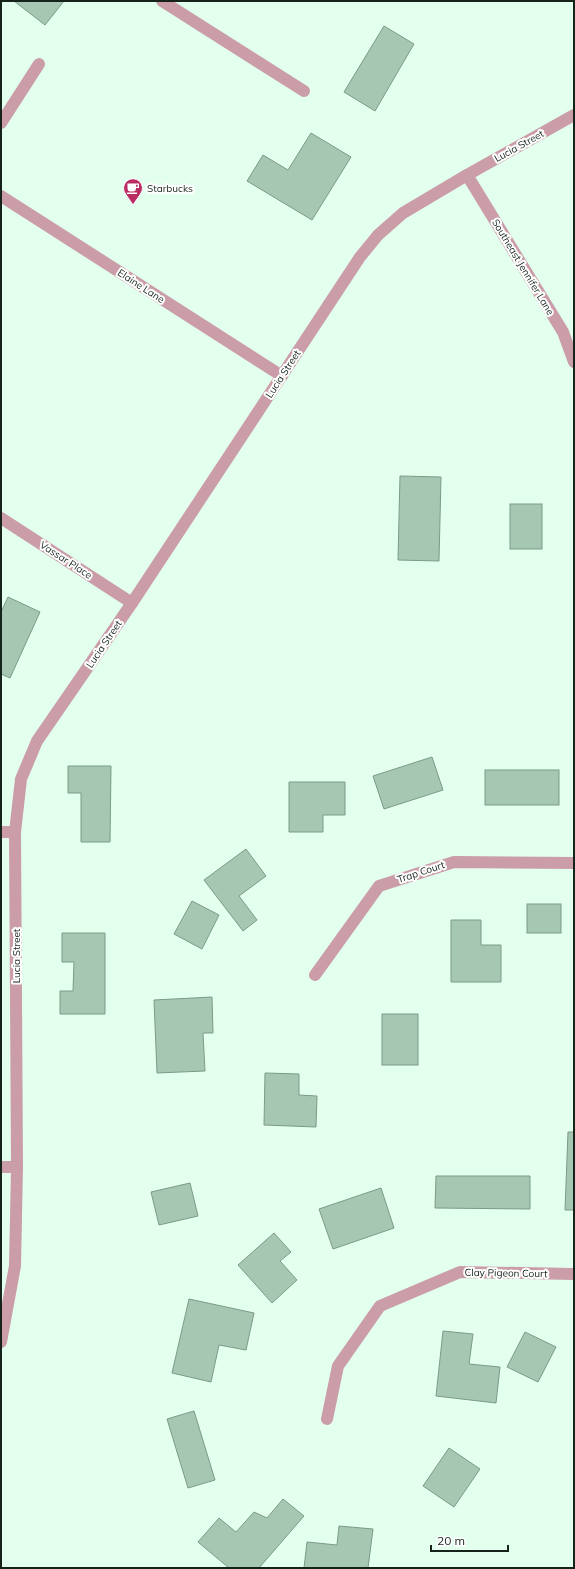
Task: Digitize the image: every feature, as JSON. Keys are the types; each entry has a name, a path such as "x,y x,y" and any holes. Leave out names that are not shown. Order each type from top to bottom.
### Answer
{"street":[{"path":"162,1 304,91"},
{"path":"1,123 39,64"},
{"name":"Lucia Street","path":"1,1342 15,1266 17,1167 15,832 21,779 37,741 132,603 360,257 378,235 403,213 574,115"},
{"name":"Southeast Jennifer Lane","path":"467,175 563,332 574,362"},
{"name":"Elaine Lane","path":"1,196 282,376"},
{"name":"Vassar Place","path":"1,518 132,603"},
{"path":"1,832 15,832"},
{"name":"Trap Court","path":"315,975 379,886 454,862 574,863"},
{"path":"1,1167 17,1167"},
{"name":"Clay Pigeon Court","path":"327,1419 338,1366 380,1306 460,1272 574,1274"}],"building":[{"path":"14,1 64,1 45,25"},
{"path":"384,26 414,44 375,111 344,92"},
{"path":"311,133 351,157 312,220 247,181 263,155 288,170"},
{"path":"400,476 441,477 439,561 398,560"},
{"path":"510,504 542,504 542,549 510,549"},
{"path":"8,597 40,612 10,678 1,674 1,612"},
{"path":"432,757 443,790 384,809 373,776"},
{"path":"68,766 111,766 110,842 81,842 81,793 68,793"},
{"path":"485,770 559,770 559,805 485,805"},
{"path":"289,782 345,782 345,815 323,815 323,832 289,832"},
{"path":"246,849 266,876 239,896 257,920 243,931 204,880"},
{"path":"192,901 219,915 202,949 174,934"},
{"path":"527,904 561,904 561,933 527,933"},
{"path":"451,920 481,920 481,945 501,945 501,982 451,982"},
{"path":"62,933 105,933 105,1014 60,1014 60,991 73,991 74,962 62,962"},
{"path":"212,997 213,1033 203,1033 205,1071 157,1073 154,1000"},
{"path":"382,1014 418,1014 418,1065 382,1065"},
{"path":"265,1073 299,1074 299,1095 317,1096 316,1127 264,1125"},
{"path":"568,1132 574,1132 574,1210 565,1210"},
{"path":"436,1176 530,1176 530,1209 435,1208"},
{"path":"190,1183 198,1216 159,1225 151,1192"},
{"path":"381,1188 394,1228 333,1249 319,1209"},
{"path":"274,1233 291,1252 280,1261 297,1280 272,1303 238,1265"},
{"path":"189,1299 254,1313 246,1350 219,1345 211,1382 172,1373"},
{"path":"443,1331 473,1334 469,1364 500,1367 496,1403 436,1396"},
{"path":"525,1332 556,1347 538,1382 507,1367"},
{"path":"194,1411 215,1480 188,1488 167,1419"},
{"path":"449,1448 480,1469 454,1507 423,1486"},
{"path":"283,1499 304,1516 259,1568 229,1568 198,1542 219,1518 236,1532 254,1512 267,1518"},
{"path":"339,1526 373,1529 368,1568 304,1568 307,1542 337,1545"}],"place":[{"name":"Starbucks","path":"133,205"}]}
